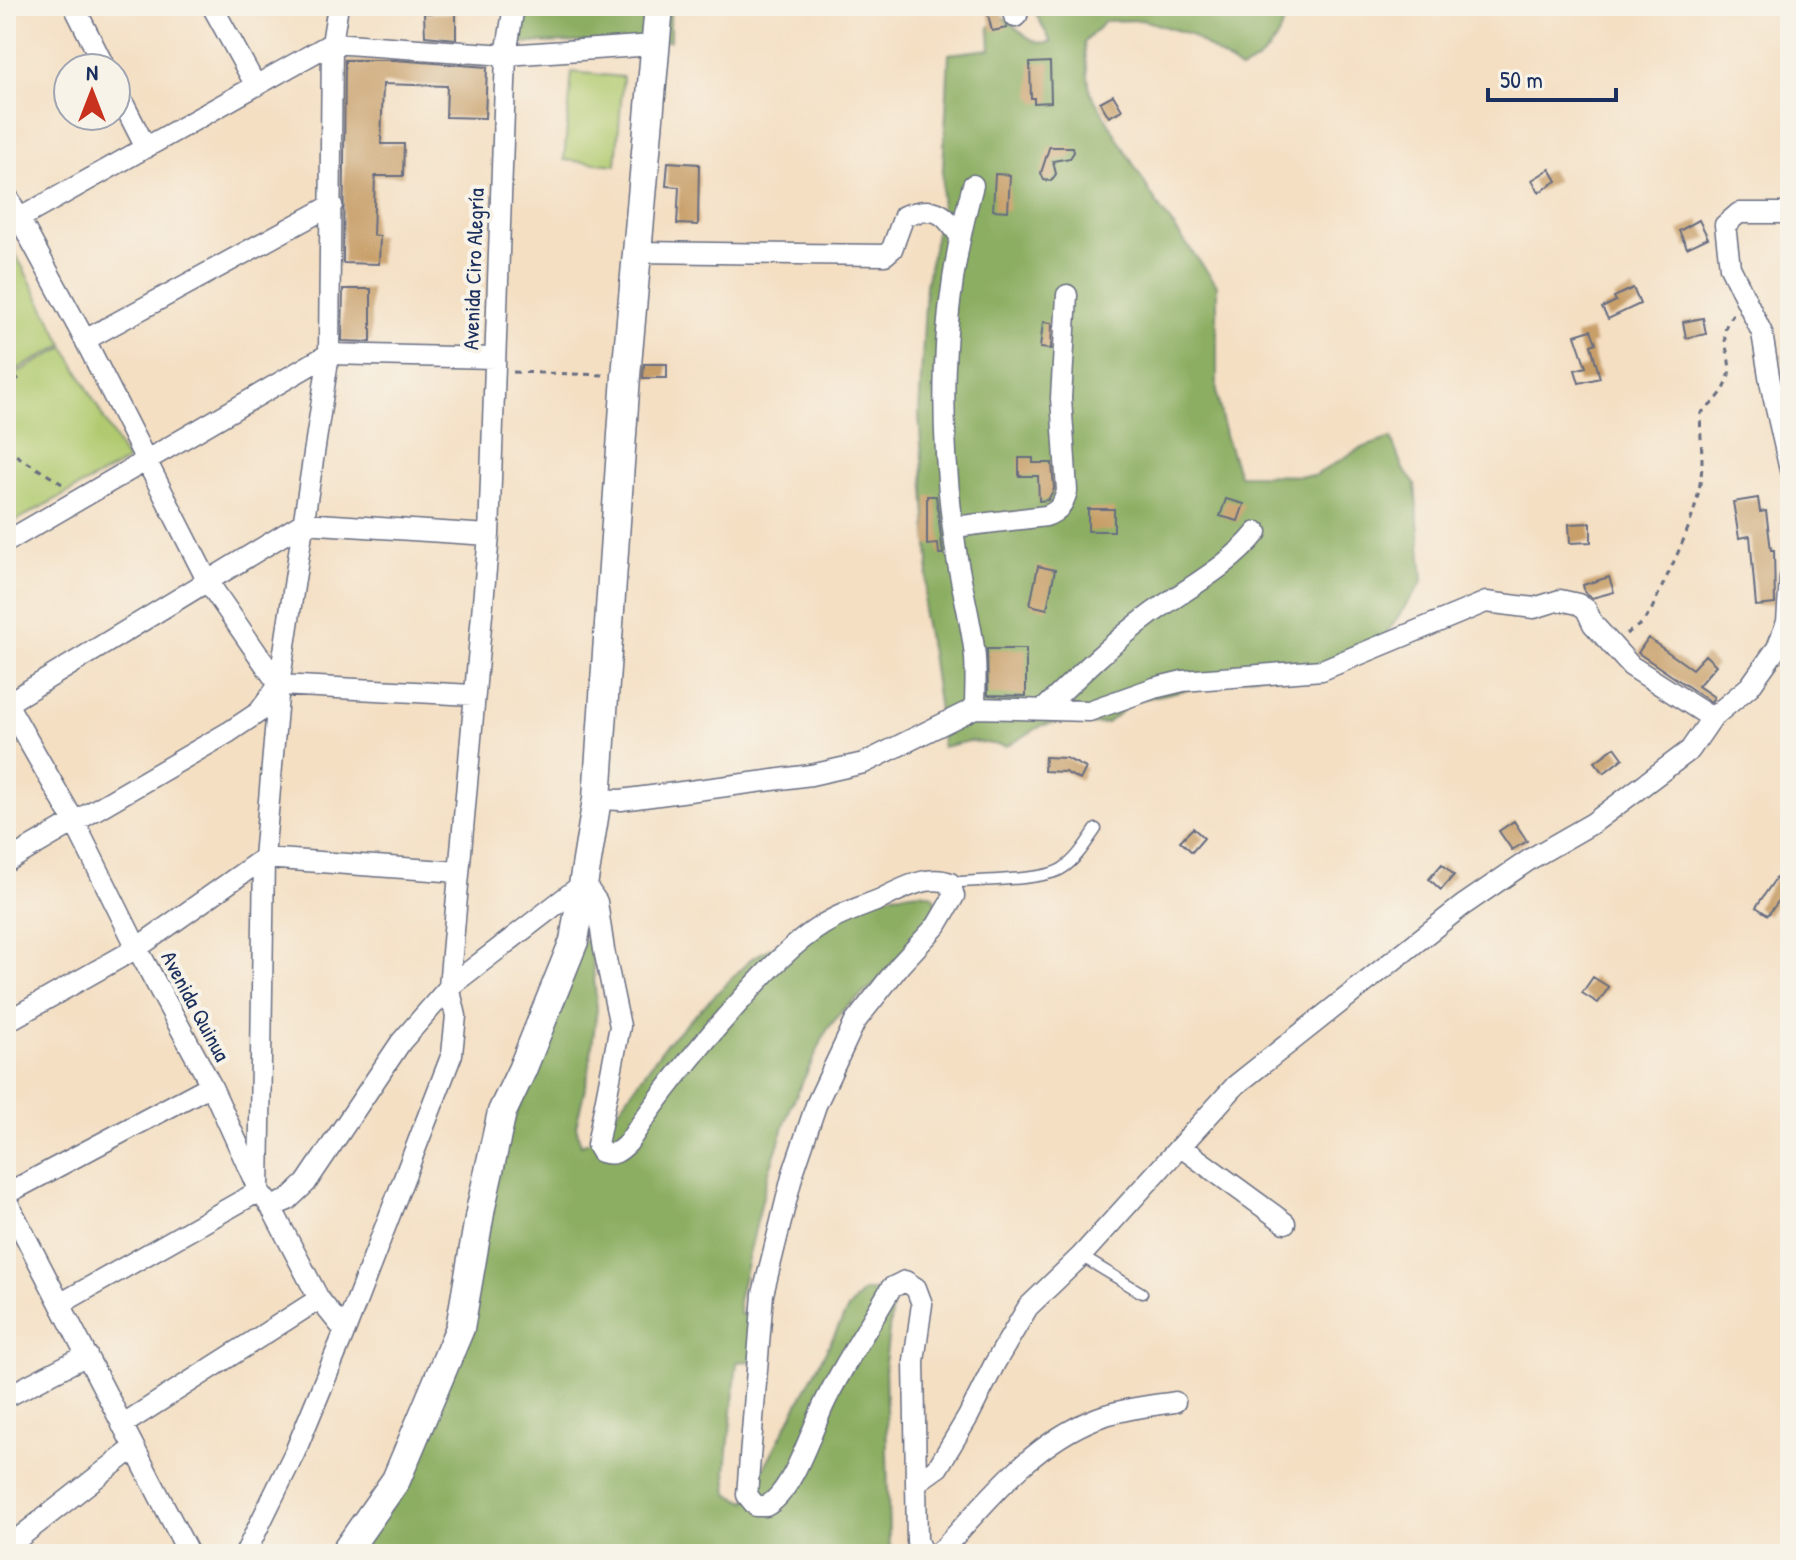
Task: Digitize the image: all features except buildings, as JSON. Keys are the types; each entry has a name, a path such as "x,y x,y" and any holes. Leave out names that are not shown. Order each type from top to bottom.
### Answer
{"street":[{"path":"74,6 97,52"},
{"path":"212,6 256,86"},
{"path":"265,1199 264,858 279,685 329,354 332,43 338,6"},
{"name":"Avenida Ciro Alegría","path":"245,1554 295,1452 452,1054 456,1016 449,987 489,535 506,55 514,6"},
{"path":"344,1554 396,1480 460,1328 481,1207 502,1112 574,941 597,799 626,376 659,6"},
{"path":"12,222 332,43 506,55 654,45"},
{"path":"132,120 146,148"},
{"path":"973,185 959,235 944,350 945,430 954,527 974,650 975,708"},
{"path":"6,194 12,222 85,340 208,582 279,685"},
{"path":"85,340 332,205"},
{"path":"637,252 885,255 892,249 904,216 930,210 944,214 959,235"},
{"path":"1790,213 1739,213 1725,225 1730,267 1762,333 1790,470"},
{"path":"954,527 1046,516 1056,512 1063,503 1067,491 1061,398 1067,295"},
{"path":"6,542 329,354 494,358"},
{"path":"6,703 303,523 489,535"},
{"path":"1045,708 1128,632 1233,557 1257,532"},
{"path":"917,1482 938,1467 1028,1307 1081,1256 1236,1085 1462,906 1532,858 1593,823 1690,750 1712,718 1750,686 1777,648 1787,622 1790,578"},
{"path":"597,799 621,800 811,775 864,763 975,708 1089,711 1183,681 1322,670 1486,602 1534,608 1560,600 1586,609 1593,624 1631,666 1712,718"},
{"path":"279,685 473,695"},
{"path":"6,862 229,732 259,712 279,685"},
{"name":"Avenida Quinua","path":"6,703 74,821 137,948 211,1085 265,1199 319,1299 345,1331"},
{"path":"6,1022 137,948 264,858 459,872"},
{"path":"584,883 597,902 620,1026 597,1145 601,1152 608,1154 618,1152 628,1143 675,1077 716,1027 787,952 825,923 902,888 932,880 950,883 954,896 937,925 900,965 855,1022 825,1084 802,1146 763,1294 747,1495 756,1506 766,1506 780,1495 801,1458 826,1400 891,1288 905,1281 916,1288 922,1304 914,1361 917,1541 923,1554"},
{"path":"60,1304 265,1199 288,1200 306,1183 401,1042 449,987 584,883"},
{"path":"189,1554 6,1196 211,1085"},
{"path":"1181,1147 1285,1223"},
{"path":"122,1425 319,1299"},
{"path":"6,1397 87,1355"},
{"path":"935,1554 1018,1468 1082,1425 1100,1417 1175,1402"},
{"path":"6,1548 134,1448"}],"lane":[{"path":"950,883 1034,878 1061,870 1076,857 1096,829"},
{"path":"1081,1256 1142,1293"}],"path":[{"path":"1607,640 1628,634 1641,624 1651,611 1682,545 1701,479 1701,413 1724,392 1730,378 1724,330 1727,320 1744,300"},
{"path":"494,358 505,371 626,376"},
{"path":"6,386 19,378"},
{"path":"6,449 73,490"},
{"path":"6,462 13,454"}],"green space":[{"path":"521,6 670,6 670,41 516,43"},
{"path":"1032,6 1289,6 1282,27 1267,52 1241,70 1189,34 1143,20 1105,21 1084,43 1090,92 1159,207 1217,285 1217,394 1225,435 1239,475 1314,476 1359,449 1391,438 1403,469 1415,484 1423,581 1381,641 1344,662 1239,678 1134,701 1107,723 1088,725 1072,720 1043,725 1007,746 970,741 942,747 931,653 923,616 929,562 919,415 926,285 941,207 949,54 990,49 989,27 1005,18 1032,39 1051,42"},
{"path":"572,72 623,77 616,165 564,160"},
{"path":"15,253 64,345 16,370 6,350 6,258"},
{"path":"65,347 127,461 6,526 6,357 15,374"},
{"path":"921,892 933,895 939,913 873,986 842,1011 827,1030 791,1106 768,1175 738,1301 740,1314 752,1317 752,1361 737,1362 726,1471 728,1494 746,1502 848,1309 864,1291 883,1291 893,1299 885,1363 889,1541 893,1554 355,1554 403,1488 512,1124 577,950 601,922 592,957 597,1009 588,1075 576,1126 581,1145 597,1139 666,1044 752,958 864,898"}]}
